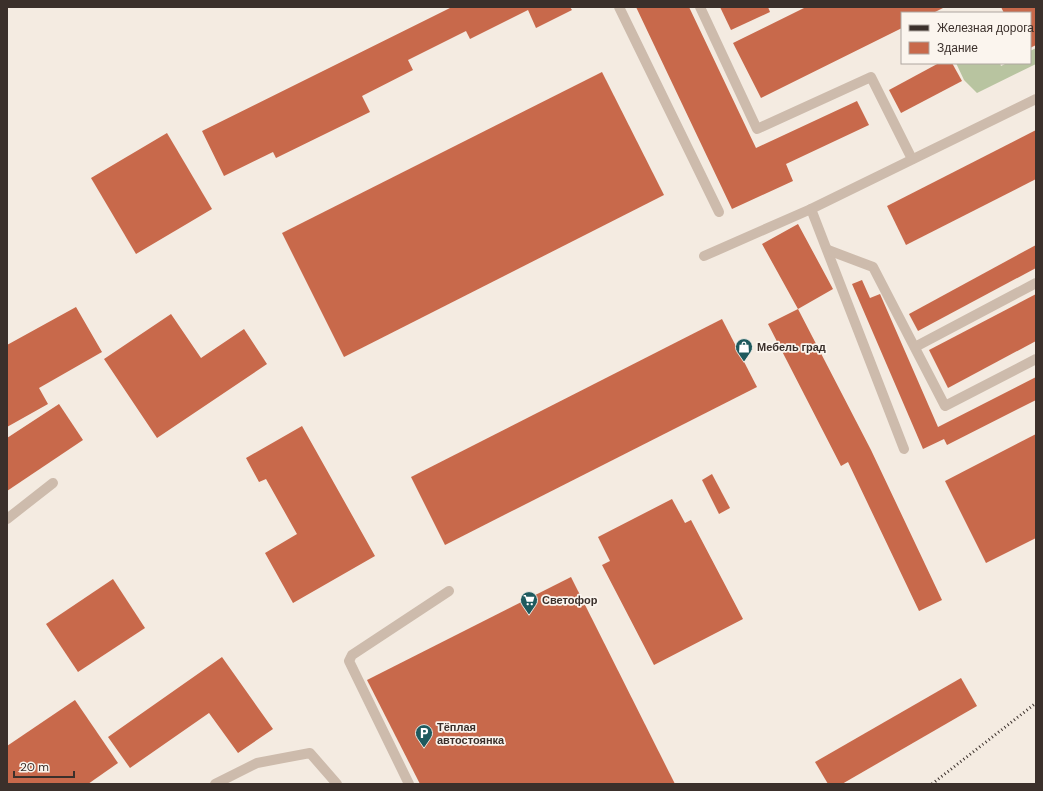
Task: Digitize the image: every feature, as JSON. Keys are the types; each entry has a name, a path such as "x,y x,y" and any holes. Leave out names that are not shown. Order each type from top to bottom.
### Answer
{"lane":[{"path":"619,7 719,212"},
{"path":"700,7 757,129 871,77 912,159"},
{"path":"704,256 811,209 1036,99"},
{"path":"811,209 904,449"},
{"path":"828,250 873,267 945,406 1036,359"},
{"path":"915,347 1036,283"},
{"path":"7,519 53,483"},
{"path":"409,784 372,712 349,661 352,655 449,591"},
{"path":"215,784 257,764 310,753 337,784"}],"green space":[{"path":"1036,48 1036,64 977,93 964,80 956,64 1000,64 1001,66 1005,64 1031,64 1031,50"}],"building":[{"path":"452,7 570,7 572,10 536,28 528,10 470,39 466,31 408,60 413,70 362,96 370,112 276,158 273,152 224,176 202,131"},
{"path":"636,7 689,7 756,148 857,101 869,125 786,164 793,181 732,209"},
{"path":"720,7 768,7 770,12 731,30"},
{"path":"806,7 945,7 935,12 901,12 901,28 761,98 733,43"},
{"path":"1001,7 1036,7 1036,45 1031,48 1031,12 1004,12"},
{"path":"937,64 953,64 962,81 901,113 889,90"},
{"path":"602,72 664,195 344,357 282,233"},
{"path":"1036,130 1036,179 906,245 887,206"},
{"path":"167,133 212,209 136,254 91,178"},
{"path":"798,224 833,289 798,309 762,244"},
{"path":"1036,245 1036,268 918,331 909,314"},
{"path":"862,280 870,298 880,294 938,427 1036,377 1036,400 947,445 944,439 923,449 852,284"},
{"path":"1036,294 1036,341 948,388 929,350"},
{"path":"76,307 102,352 39,388 48,404 7,427 7,345"},
{"path":"798,309 871,450 942,600 919,611 848,462 841,466 768,324"},
{"path":"171,314 201,358 244,329 267,364 157,438 104,359"},
{"path":"722,319 757,387 445,545 411,477"},
{"path":"59,404 83,440 7,491 7,438"},
{"path":"302,426 375,556 293,603 265,553 297,534 266,479 259,482 246,458"},
{"path":"1036,434 1036,538 986,563 945,481"},
{"path":"712,474 730,508 719,514 702,480"},
{"path":"672,499 685,523 691,520 743,619 654,665 602,565 610,561 598,537"},
{"path":"571,577 675,784 420,784 367,680"},
{"path":"113,579 145,628 78,672 46,624"},
{"path":"222,657 273,729 238,753 209,713 130,768 108,737"},
{"path":"961,678 977,706 842,784 828,784 815,762"},
{"path":"75,700 118,763 88,784 7,784 7,746"}],"railway":[{"path":"932,784 1036,703"}],"place":[{"name":"Мебель град","path":"744,362"},
{"name":"Светофор","path":"529,615"},
{"name":"Тёплая автостоянка","path":"424,748"}]}
